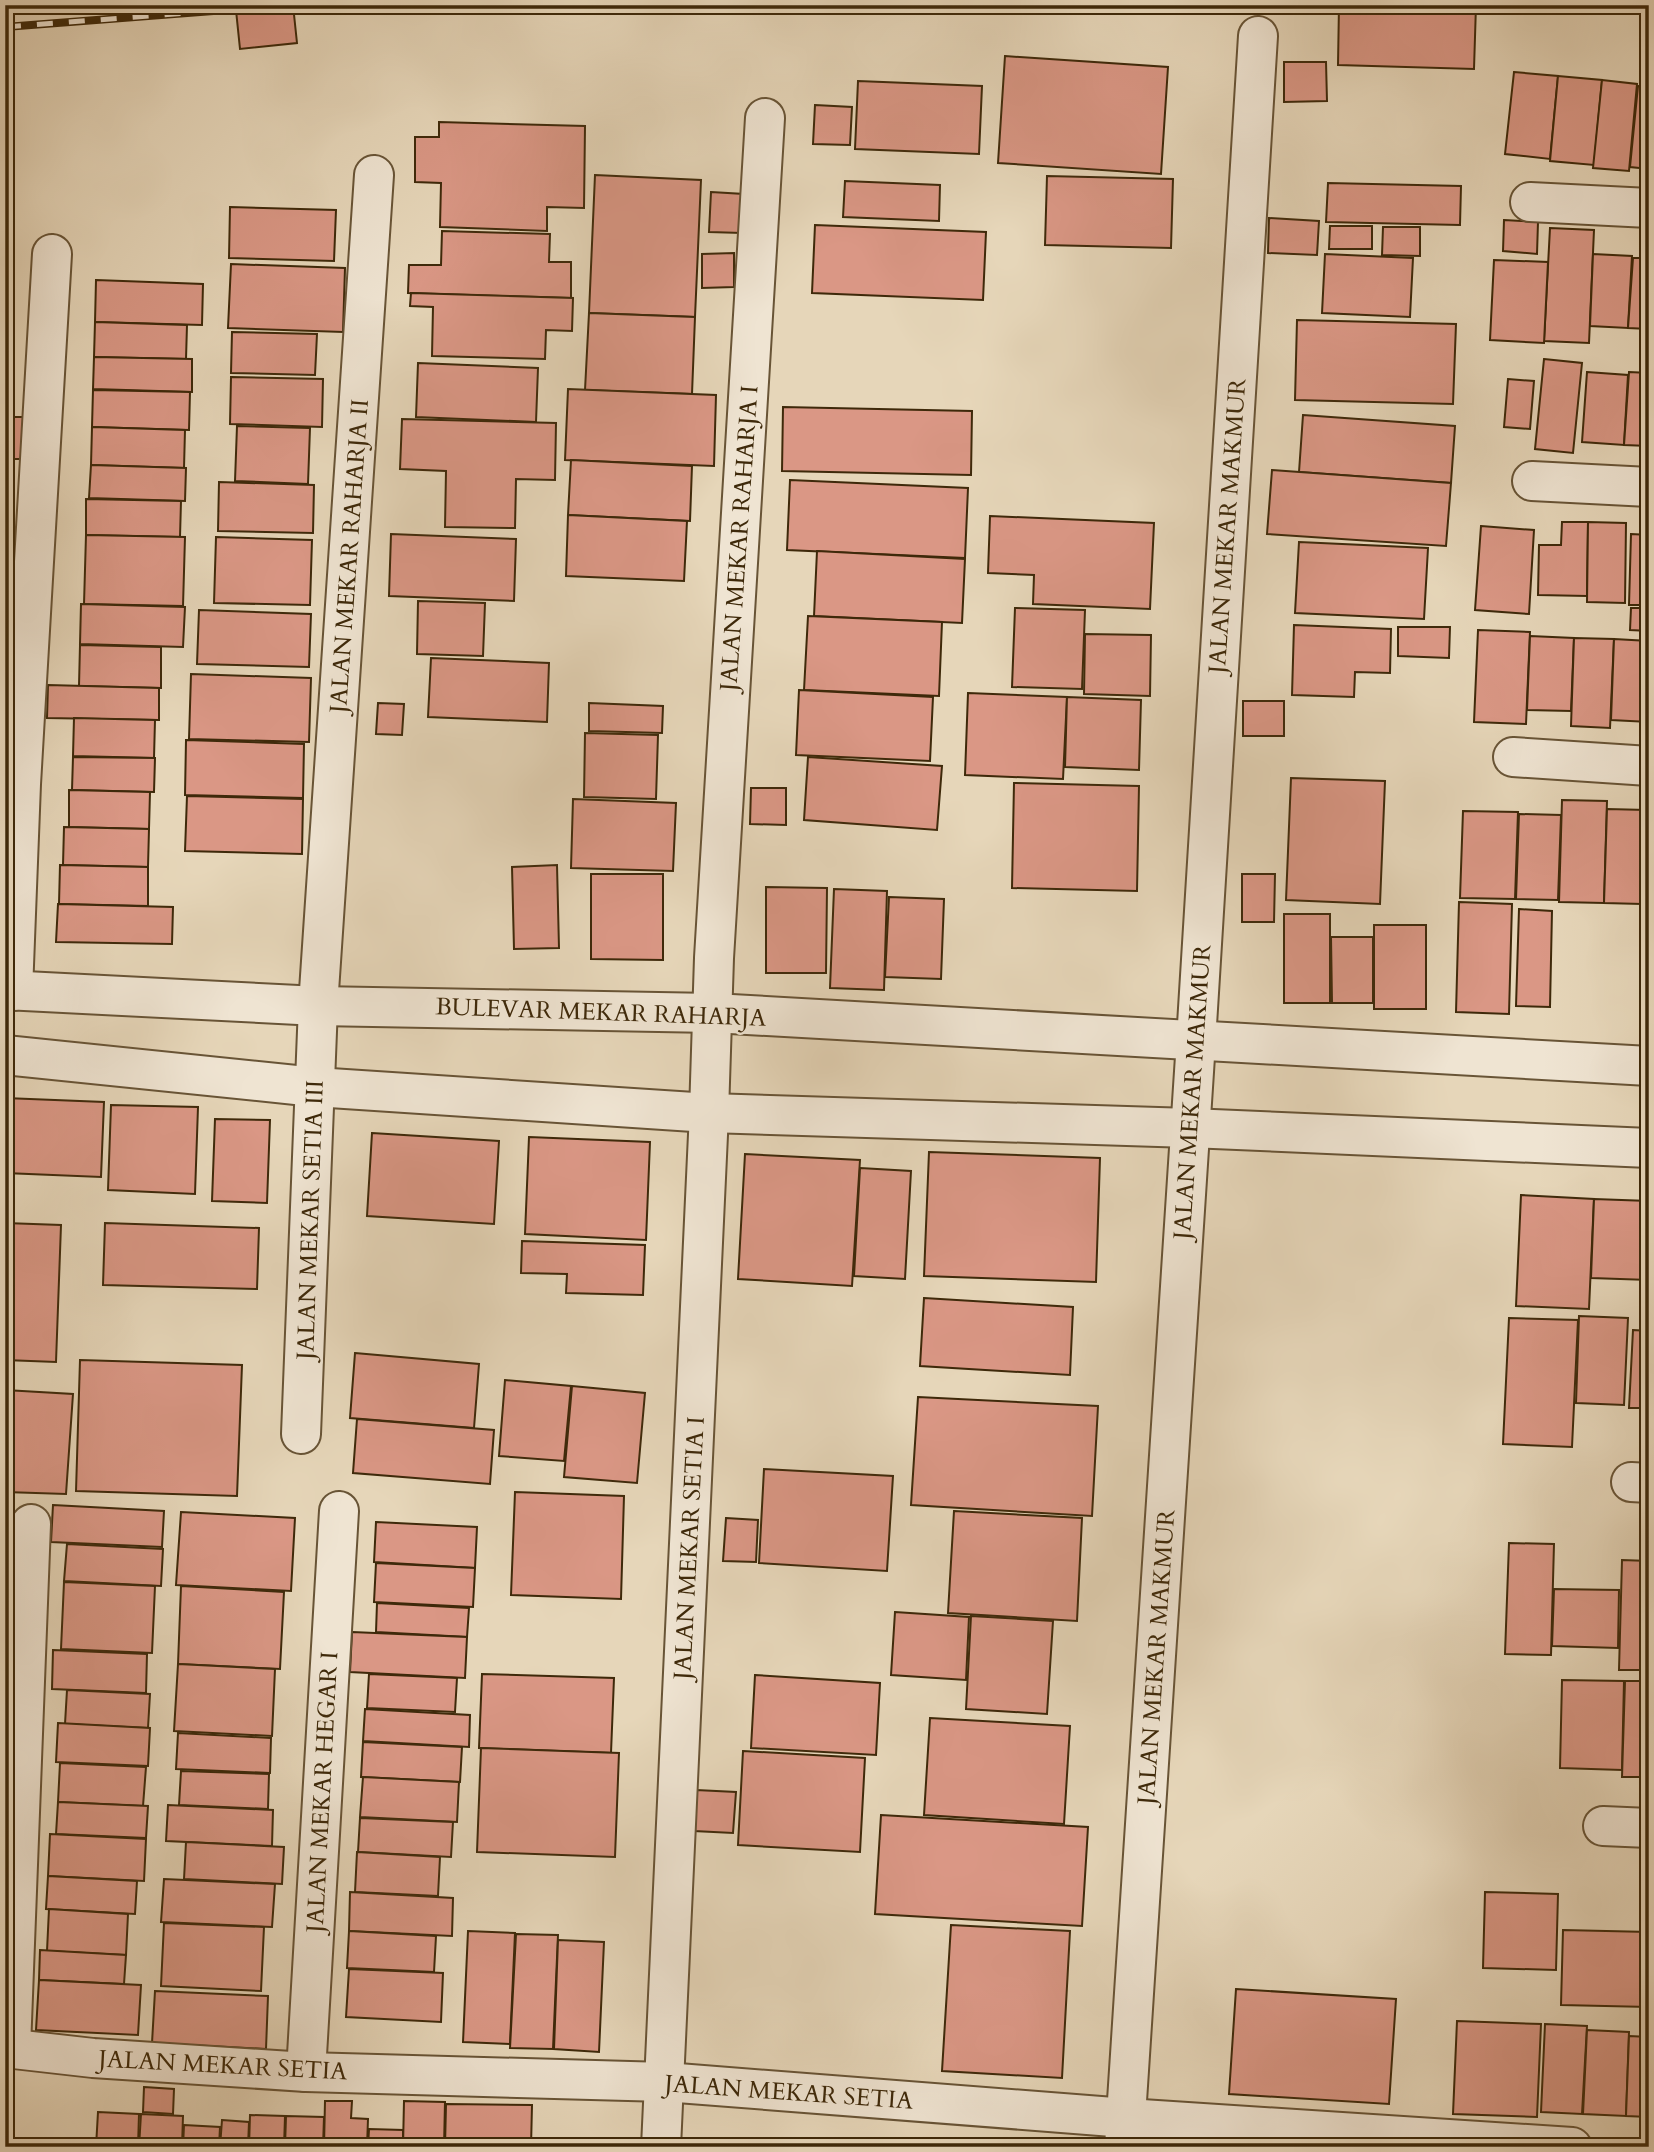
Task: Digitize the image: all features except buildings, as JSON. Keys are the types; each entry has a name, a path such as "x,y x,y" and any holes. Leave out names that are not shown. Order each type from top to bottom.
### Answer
{"street":[{"name":"JALAN MEKAR MAKMUR","path":"1125,2133 1258,36"},
{"name":"JALAN MEKAR RAHARJA I","path":"713,1013 713,958 765,118"},
{"name":"JALAN MEKAR RAHARJA II","path":"318,1006 374,175"},
{"path":"1530,202 1649,208"},
{"path":"9,990 13,784 52,254"},
{"path":"1532,481 1649,487"},
{"path":"1513,757 1649,766"},
{"name":"BULEVAR MEKAR RAHARJA","path":"9,990 318,1006 713,1013 1649,1066"},
{"name":"JALAN MEKAR SETIA III","path":"301,1434 318,1006"},
{"name":"JALAN MEKAR SETIA I","path":"661,2147 713,1013"},
{"path":"5,1055 315,1087 709,1113 1190,1128 1649,1148"},
{"name":"JALAN MEKAR HEGAR I","path":"306,2072 338,1511"},
{"path":"8,2048 32,1524"},
{"path":"1603,1826 1649,1828"},
{"name":"JALAN MEKAR SETIA","path":"8,2048 93,2058 306,2072 665,2082 1125,2133 1572,2147"}],"railway":[{"path":"5,27 291,5"}]}
